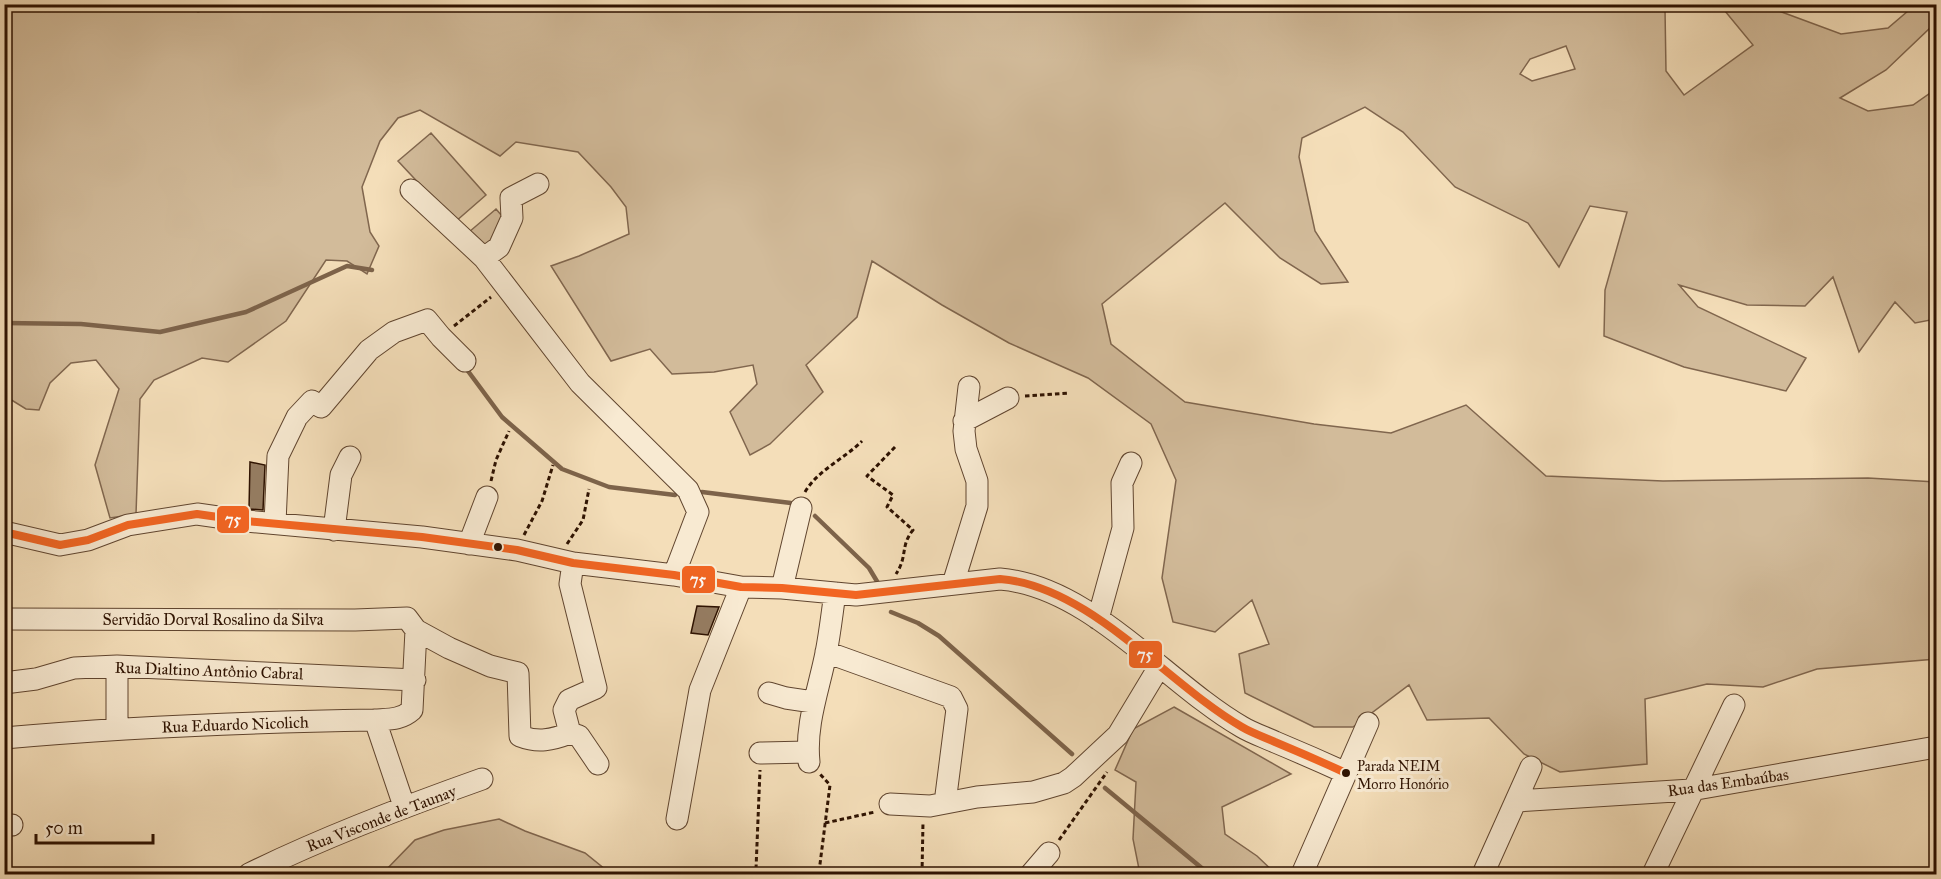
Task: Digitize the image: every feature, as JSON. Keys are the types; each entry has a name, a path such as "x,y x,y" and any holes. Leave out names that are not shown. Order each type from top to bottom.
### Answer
{"street":[{"path":"484,258 499,247 512,218 510,198 538,184"},
{"path":"411,190 484,258 580,383 688,490 698,512 674,575"},
{"path":"275,524 278,456 297,417 312,401 321,407 369,350 394,332 427,320 465,361"},
{"path":"953,585 978,500 977,481 966,449 964,421 969,387"},
{"path":"964,421 1008,398"},
{"path":"334,530 341,475 350,457"},
{"path":"1098,619 1123,528 1122,483 1131,463"},
{"path":"469,544 487,497"},
{"path":"782,588 801,508"},
{"path":"4,532 60,545 88,540 129,525 197,514 275,524 422,537 517,550 565,561 674,575 741,587 782,588 856,595 1000,579 1019,581 1051,592 1098,619 1242,728 1346,773"},
{"path":"565,561 596,688 569,700 564,710 570,733"},
{"path":"677,819 700,690 741,587"},
{"path":"760,753 808,757 813,702 826,652 835,593"},
{"name":"Servidão Dorval Rosalino da Silva","path":"4,619 355,620 407,618 416,630"},
{"path":"415,680 416,630 490,666 518,673 520,736 531,741 543,741 570,733 579,736 598,765"},
{"path":"826,652 951,697 957,709 945,803"},
{"path":"117,666 117,729"},
{"name":"Rua Dialtino Antônio Cabral","path":"4,683 36,679 74,668 117,666 415,680"},
{"path":"890,804 923,805 1033,792 1053,787 1073,777 1118,735 1159,667"},
{"name":"Rua Eduardo Nicolich","path":"4,738 242,722 398,719 411,710 415,680"},
{"path":"770,693 813,702"},
{"path":"1653,874 1691,790 1734,705"},
{"path":"375,720 404,806"},
{"path":"1302,874 1368,723"},
{"name":"Rua das Embaúbas","path":"1517,801 1691,790 1936,747"},
{"path":"1483,874 1531,767"},
{"name":"Rua Visconde de Taunay","path":"249,874 312,844 404,806 482,779"},
{"path":"1030,874 1049,853"}],"path":[{"path":"441,337 506,285"},
{"path":"1008,398 1069,393"},
{"path":"487,497 496,460 509,431"},
{"path":"801,508 808,486 862,441"},
{"path":"884,592 903,563 905,539 913,530 888,507 893,495 867,476 895,447"},
{"path":"517,550 542,501 553,465"},
{"path":"565,561 583,520 589,489"},
{"path":"756,869 760,753"},
{"path":"808,757 830,785 819,872"},
{"path":"1049,853 1106,776 1109,765"},
{"path":"825,823 874,812 890,804"},
{"path":"922,874 923,805"}],"shaded area":[{"path":"185,4 198,12 225,4 1661,5 1665,9 1666,71 1684,95 1753,45 1720,5 1770,5 1779,11 1841,34 1888,28 1915,5 1936,5 1936,26 1929,29 1886,70 1840,98 1868,111 1913,105 1936,89 1936,319 1915,323 1895,302 1859,352 1833,277 1805,306 1747,305 1679,285 1698,307 1806,358 1786,391 1684,367 1604,336 1605,290 1627,212 1590,206 1559,267 1528,223 1455,187 1403,132 1365,107 1302,138 1299,157 1315,231 1348,282 1321,284 1280,258 1225,203 1102,304 1111,344 1185,402 1314,424 1391,433 1466,405 1546,476 1663,481 1868,478 1936,482 1936,659 1817,669 1763,687 1707,684 1645,699 1647,764 1560,772 1524,754 1489,718 1427,720 1409,685 1353,727 1314,727 1245,693 1239,654 1269,644 1252,600 1215,632 1173,622 1162,578 1176,480 1151,424 1088,378 1009,343 942,305 872,261 857,317 806,365 823,392 770,444 750,455 730,412 757,384 753,365 714,372 672,374 650,349 611,361 551,266 629,234 626,207 611,187 578,152 516,142 500,156 420,110 398,118 380,141 362,187 370,232 379,246 367,274 347,261 326,260 286,321 228,362 202,358 154,380 140,399 136,514 110,518 95,465 119,389 96,360 71,363 50,383 39,410 26,409 5,396 4,5","holes":["1566,46 1575,69 1532,81 1520,74 1530,59"]},
{"path":"431,133 486,195 455,222 398,161"},
{"path":"496,209 502,216 495,241 484,251 469,232"},
{"path":"1174,707 1291,774 1222,807 1225,834 1257,856 1276,874 1140,874 1133,839 1136,782 1115,770 1133,729"},
{"path":"499,819 585,853 611,874 382,874 415,840 444,830"}],"building":[{"path":"250,462 265,465 263,510 249,509"},
{"path":"697,606 719,607 708,635 691,633"}],"waterway":[{"path":"4,323 81,324 160,332 246,312 347,266 372,270"},
{"path":"465,367 502,417 562,469 609,487 675,495"},
{"path":"702,492 791,503"},
{"path":"815,516 869,568 878,583"},
{"path":"891,612 918,623 939,636 1072,754"},
{"path":"1105,788 1209,874"}],"transit line":[{"name":"75","path":"4,532 60,545 88,540 128,525 197,514 246,521 422,537 517,550 573,563 674,575 741,587 782,588 856,595 1000,579 1033,586 1065,599 1096,617 1213,708 1242,727 1346,773"}],"place":[{"name":"Parada NEIM Morro Honório","path":"1346,773"}]}
